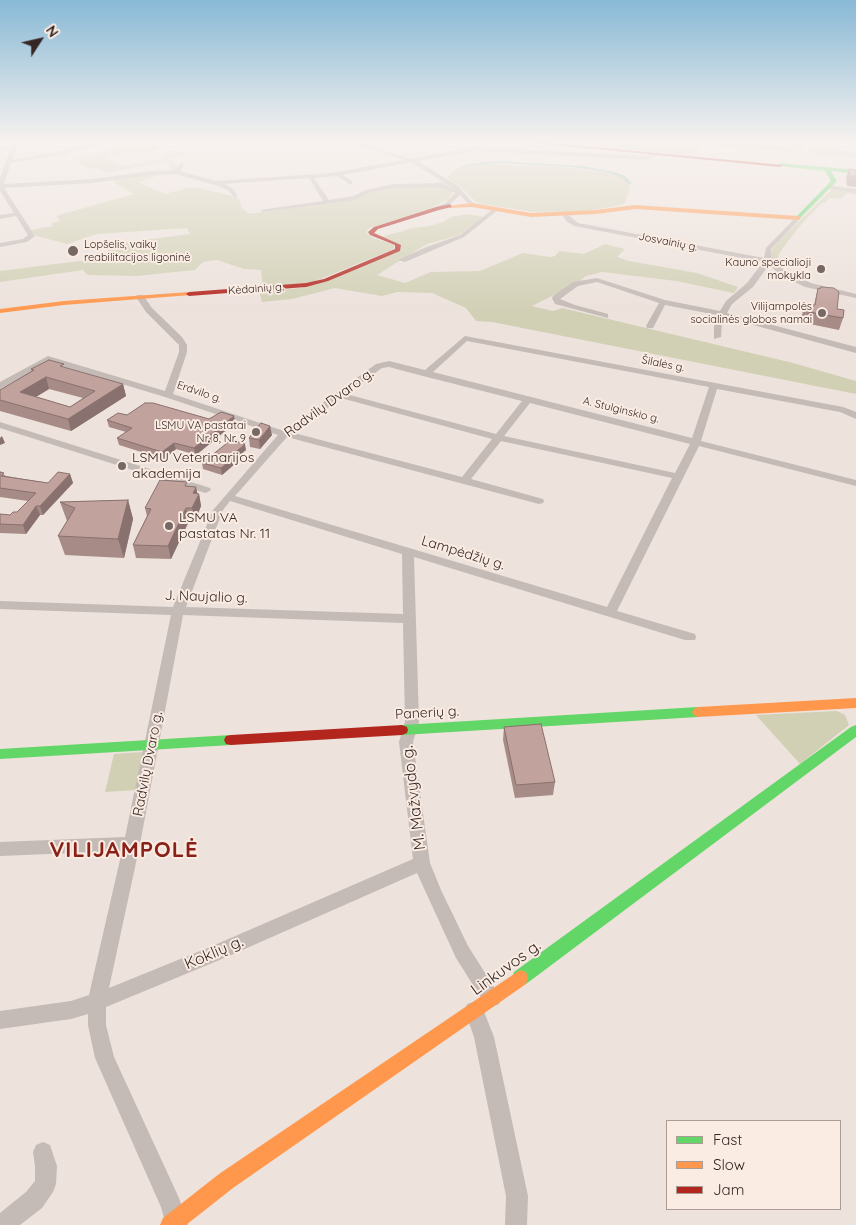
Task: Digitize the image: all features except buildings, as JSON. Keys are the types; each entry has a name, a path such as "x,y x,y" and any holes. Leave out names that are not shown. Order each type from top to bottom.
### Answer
{"main road":[{"path":"438,208 472,204 495,210 531,215 604,212 635,207 798,218 816,199"},
{"name":"Kėdainių g.","path":"0,311 64,303 294,287 318,283 398,250 399,246 397,244 372,234 372,230 438,208"},
{"name":"Panerių g.","path":"0,754 856,703"},
{"path":"834,705 850,716 856,730"},
{"name":"Linkuvos g.","path":"174,1224 226,1181 323,1112 474,1011 856,730"}],"street":[{"path":"0,245 29,240 32,236 7,199"},
{"path":"263,210 347,199"},
{"path":"438,208 451,199"},
{"path":"467,199 472,204"},
{"path":"0,204 9,202"},
{"path":"402,260 462,236 495,210"},
{"path":"0,217 17,214"},
{"name":"Josvainių g.","path":"565,214 576,225 768,261"},
{"path":"798,218 768,249 768,261 802,282 825,290 856,296"},
{"path":"717,337 718,321 722,314 733,299 750,285 768,261"},
{"path":"605,316 558,302 556,298 576,284 597,280 663,302 722,314 856,350"},
{"path":"140,297 148,310 183,345 183,352 168,395"},
{"path":"650,326 663,302"},
{"name":"Šilalės g.","path":"426,374 465,338 843,410 856,416"},
{"name":"Erdvilo g.","path":"0,386 48,359 168,395 285,434 539,501"},
{"name":"A. Stulginskio g.","path":"379,366 389,364 856,483"},
{"name":"Radvilų Dvaro g.","path":"174,1224 105,1058 97,1025 97,1002 132,844 178,611 215,516 228,497 285,434 379,366"},
{"path":"610,613 696,442 714,385"},
{"path":"339,395 498,437 680,477"},
{"path":"464,481 528,399"},
{"path":"0,425 206,490"},
{"name":"Lampėdžių g.","path":"228,497 690,637"},
{"name":"M. Mažvydo g.","path":"408,552 412,722 406,742 422,863 433,892 462,952 492,998"},
{"name":"J. Naujalio g.","path":"0,606 411,619"},
{"path":"0,849 132,844"},
{"name":"Koklių g.","path":"0,1020 71,1010 97,1002 216,953 422,863"},
{"path":"474,1011 484,1037 517,1196 516,1225"},
{"path":"2,1225 34,1200 45,1184 46,1166 43,1152"}],"green space":[{"path":"116,199 238,199 241,207 249,214 351,199 448,199 430,209 370,228 366,232 371,237 394,245 394,249 313,282 263,288 261,270 244,269 217,260 203,262 195,270 137,276 88,275 83,270 0,282 0,271 103,258 108,256 108,246 113,244 190,234 187,228 97,234 67,244 36,236 31,230 53,226 52,223 60,221 57,216"},
{"path":"473,199 626,199 625,203 620,205 588,211 534,212 476,202"},
{"path":"822,199 829,199 822,203 805,220 779,254 777,262 773,261 770,257 772,249"},
{"path":"467,214 483,217 459,235 427,244 377,275 405,283 431,272 480,271 523,253 550,257 555,256 559,251 584,254 605,244 625,249 617,257 629,261 697,273 738,287 734,293 676,281 602,272 586,276 576,284 532,306 553,311 562,308 793,363 856,381 856,394 492,322 476,321 466,308 432,293 397,292 382,296 335,288 292,299 262,302 259,291 301,288 401,250 381,237 413,228 430,226 451,217"},
{"path":"837,711 845,715 849,725 800,764 756,715"},
{"path":"144,752 137,790 105,792 114,754"}],"traffic: fast":[{"path":"798,218 816,199"},
{"path":"402,730 698,712"},
{"path":"520,978 856,730"},
{"path":"0,754 231,740"}],"traffic: slow":[{"path":"450,206 472,205 531,215 596,212 635,207 798,218"},
{"path":"0,311 64,303 189,294"},
{"path":"698,712 856,703"},
{"path":"170,1225 226,1181 520,978"}],"traffic: jam":[{"path":"189,294 306,285 326,280 398,250 399,246 397,244 372,234 371,232 376,228 438,208 450,206"},
{"path":"231,740 402,730"}],"place":[{"name":"Lopšelis, vaikų reabilitacijos ligoninė","path":"73,251"},
{"name":"Kauno specialioji mokykla","path":"821,269"},
{"name":"Vilijampolės socialinės globos namai","path":"822,313"},
{"name":"LSMU VA pastatai Nr. 8, Nr. 9","path":"256,432"},
{"name":"LSMU Veterinarijos akademija","path":"122,466"},
{"name":"LSMU VA pastatas Nr. 11","path":"169,526"}],"district":[{"name":"VILIJAMPOLĖ","path":"124,850"}]}
